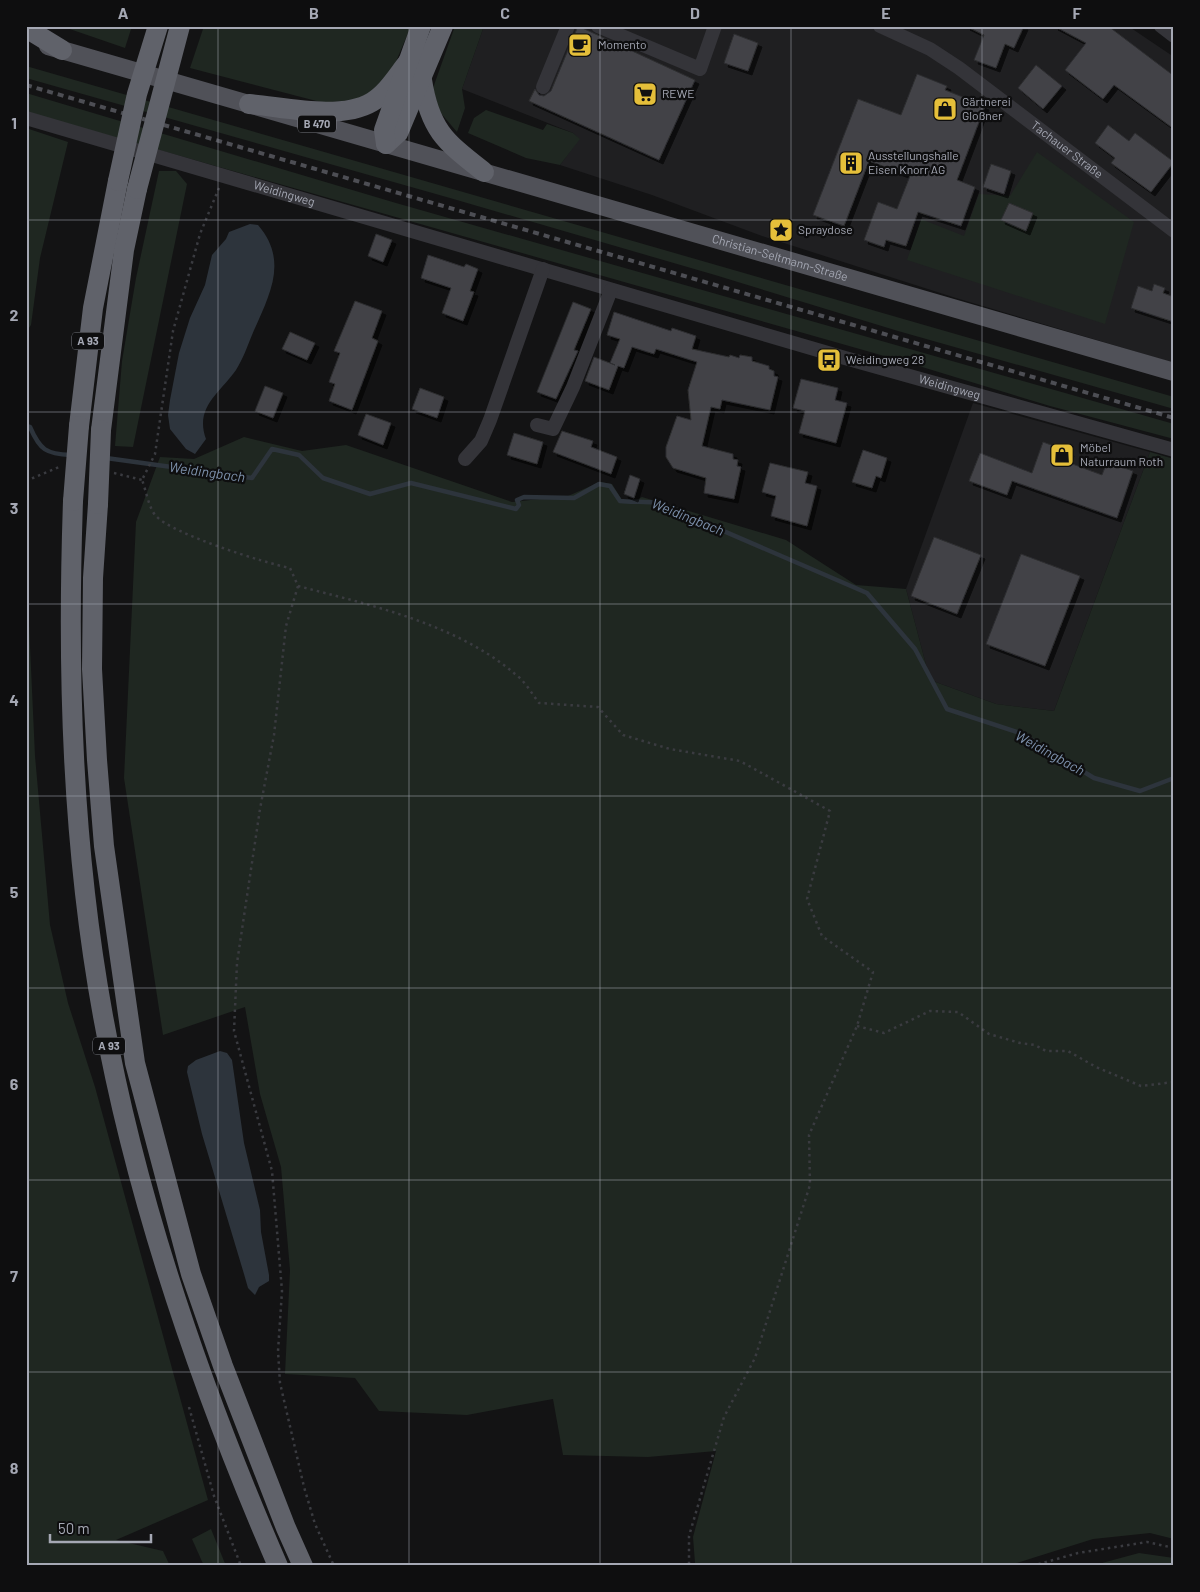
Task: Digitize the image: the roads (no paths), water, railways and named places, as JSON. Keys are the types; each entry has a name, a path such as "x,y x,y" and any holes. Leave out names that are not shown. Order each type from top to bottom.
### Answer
{"highway":[{"name":"A 93","path":"158,26 137,94 92,308 73,501 69,624 74,776 83,871 103,1017 141,1182 180,1312 244,1488 278,1566"},
{"name":"A 93","path":"180,26 137,189 124,250 101,430 93,578 92,669 97,760 105,856 134,1063 191,1274 236,1400 303,1566"},
{"path":"386,144 384,130 421,26"},
{"path":"386,144 398,133 422,80 443,26"},
{"path":"26,28 62,50"},
{"path":"249,104 336,112 354,109 371,102 386,90 408,62"},
{"path":"422,80 430,114 438,131 450,146 484,172"}],"main road":[{"name":"B 470","path":"26,39 386,144"},
{"name":"Christian-Seltmann-Straße","path":"386,144 1174,372"}],"street":[{"path":"543,87 568,26"},
{"path":"598,26 700,69 715,26"},
{"name":"Tachauer Straße","path":"880,26 930,49 959,68 1174,231"},
{"path":"1161,26 1174,36"},
{"name":"Weidingweg","path":"26,118 860,363 1174,450"},
{"path":"465,459 481,441 490,420 543,269"},
{"path":"537,425 553,429 573,387 611,290"}],"waterway":[{"name":"Weidingbach","path":"26,426 30,427 37,441 45,449 50,452 71,455"},
{"name":"Weidingbach","path":"106,458 252,478 272,449 299,455 323,478 370,494 411,483 516,509 519,505 517,500 524,497 574,498 599,484 610,486 620,501 661,504 867,593 915,649 947,709 1020,733 1094,778 1140,791 1174,778"}],"railway":[{"path":"26,85 1174,418"}],"place":[{"name":"Momento","path":"580,45"},
{"name":"REWE","path":"645,94"},
{"name":"Gärtnerei Gloßner","path":"945,109"},
{"name":"Ausstellungshalle Eisen Knorr AG","path":"851,163"},
{"name":"Spraydose","path":"781,230"},
{"name":"Weidingweg 28","path":"829,360"},
{"name":"Möbel Naturraum Roth","path":"1062,455"}]}
